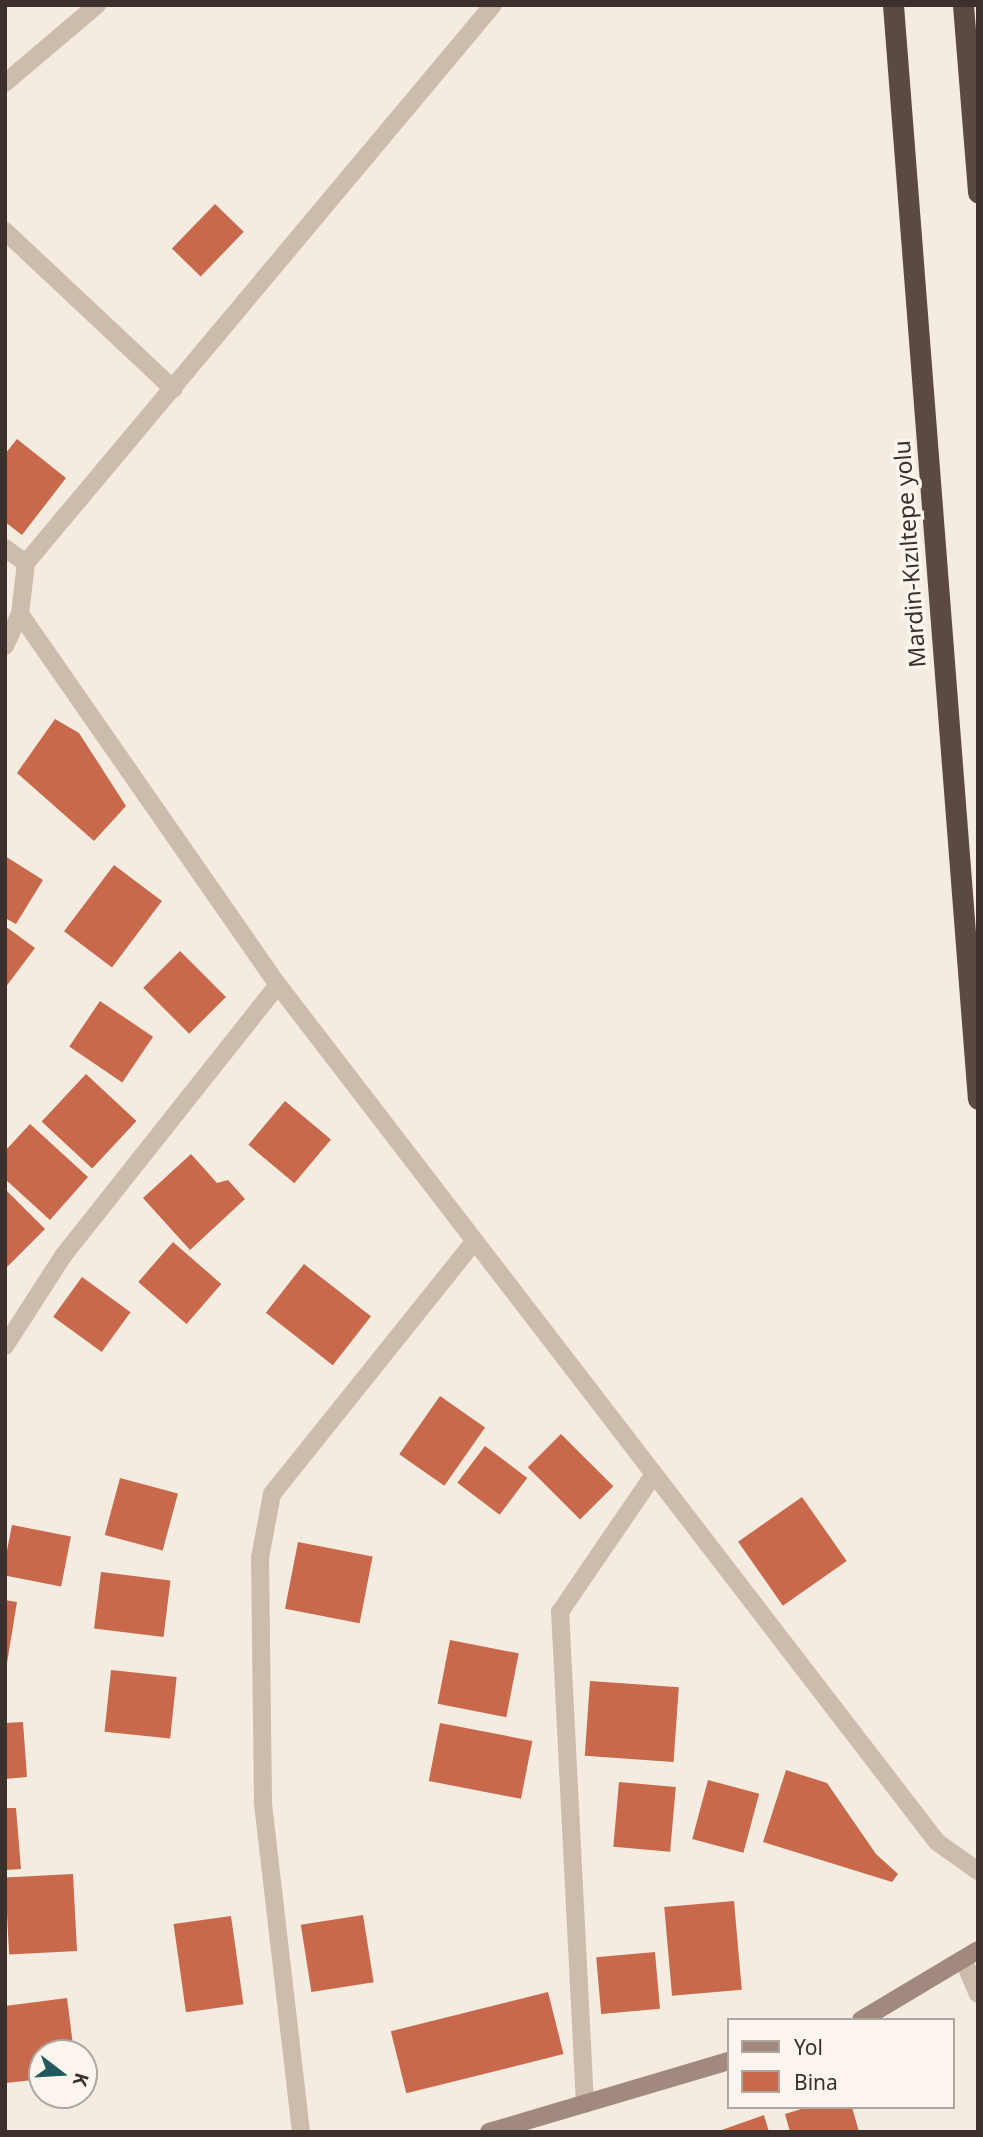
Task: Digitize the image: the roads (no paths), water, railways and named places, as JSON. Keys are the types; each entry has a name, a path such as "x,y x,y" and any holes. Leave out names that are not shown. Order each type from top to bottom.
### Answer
{"highway":[{"name":"Mardin-Kızıltepe yolu","path":"893,5 978,1100"},
{"path":"963,5 978,192"}],"street":[{"path":"5,83 97,5"},
{"path":"5,646 20,614 26,563 493,5"},
{"path":"5,231 173,389"},
{"path":"5,548 26,563"},
{"path":"20,614 278,985 937,1842 978,1871"},
{"path":"5,1346 62,1256 278,985"},
{"path":"301,2132 263,1802 260,1558 272,1494 475,1241"},
{"path":"585,2104 560,1612 654,1474"},
{"path":"864,2018 970,1954 978,1994"},
{"path":"489,2132 727,2062"}]}
